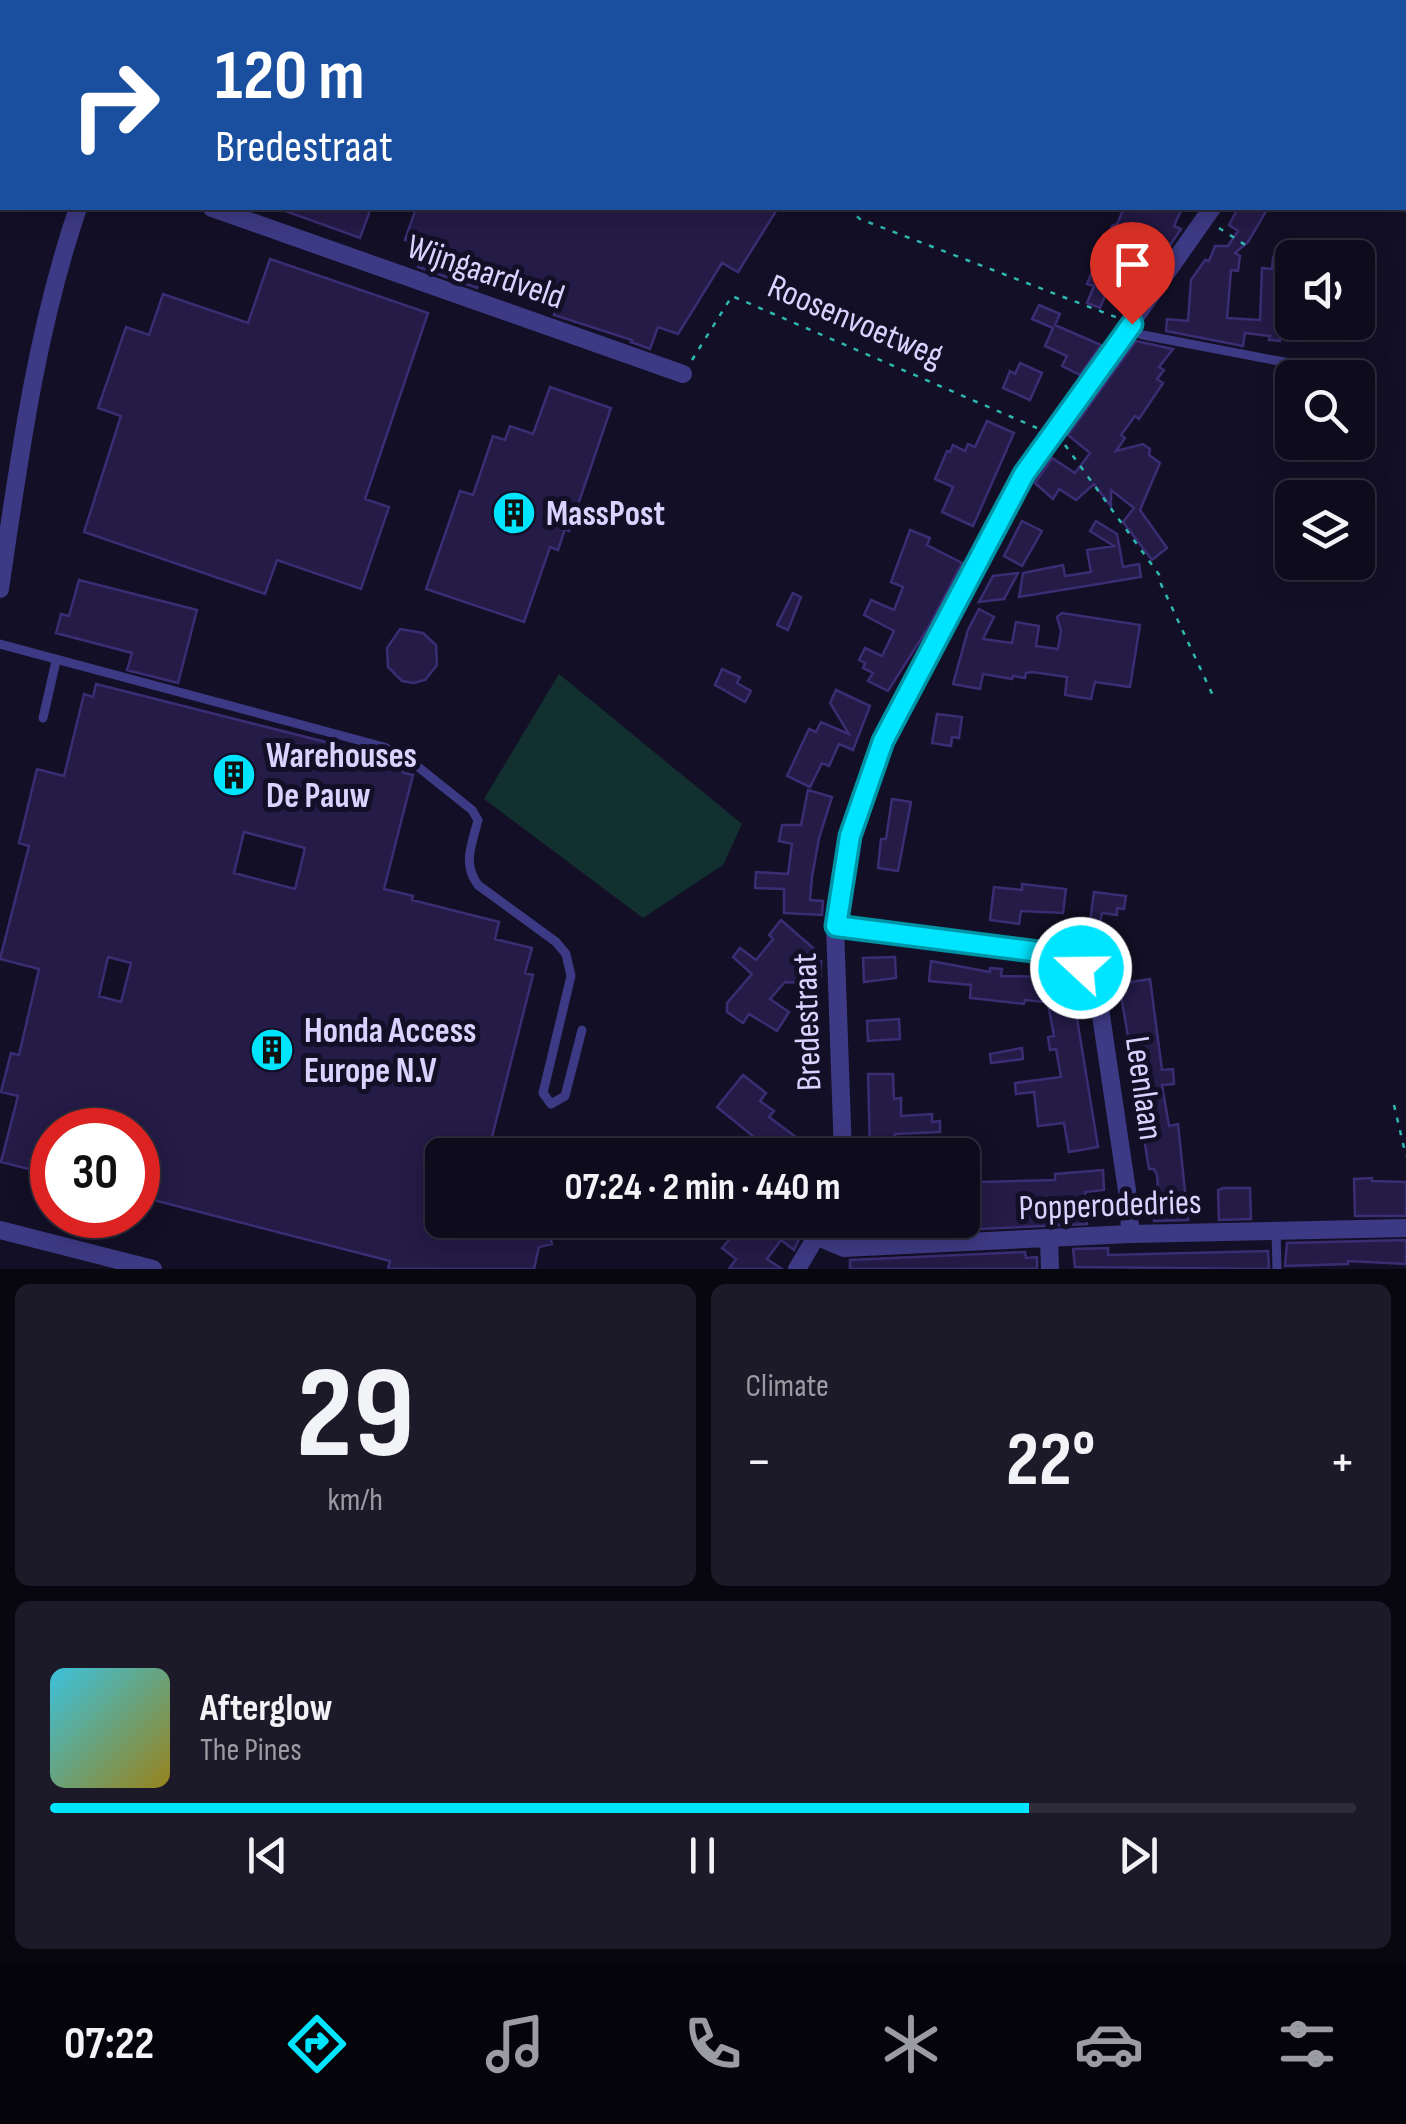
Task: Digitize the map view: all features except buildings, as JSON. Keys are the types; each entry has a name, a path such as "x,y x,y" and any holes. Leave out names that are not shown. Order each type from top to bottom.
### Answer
{"street":[{"path":"0,589 34,368 61,258 77,210"},
{"name":"Wijngaardveld","path":"218,210 684,374"},
{"name":"Bredestraat","path":"842,1138 836,926 850,836 883,741 1024,474 1209,213"},
{"name":"Leenlaan","path":"836,926 1055,954 1081,968 1094,984 1099,1002 1130,1234"},
{"name":"Popperodedries","path":"833,1238 844,1248 1130,1234 1406,1228"},
{"path":"0,1230 153,1269"},
{"path":"797,1269 816,1238"},
{"path":"1049,1239 1050,1269"}],"lane":[{"path":"1130,327 1143,336 1277,360"},
{"path":"0,644 384,747 407,758 472,810 478,820 468,861 470,874 478,885 556,942 566,954 571,976 543,1093 551,1104 564,1096 582,1030"},
{"path":"43,718 56,661"},
{"path":"1276,1230 1277,1269"}],"path":[{"path":"849,210 860,219 1130,327"},
{"path":"1209,213 1250,248"},
{"name":"Roosenvoetweg","path":"684,374 732,296 1050,435"},
{"path":"1050,435 1060,440 1160,576 1215,700"},
{"path":"1394,1105 1406,1156"}],"green space":[{"path":"559,674 742,824 723,865 643,918 484,799"}],"place":[{"name":"MassPost","path":"514,513"},
{"name":"Warehouses De Pauw","path":"234,775"},
{"name":"Honda Access Europe N.V","path":"272,1050"}],"route":[{"path":"1081,968 1055,954 1026,949 836,926 850,836 883,741 1024,474 1132,324"}]}
